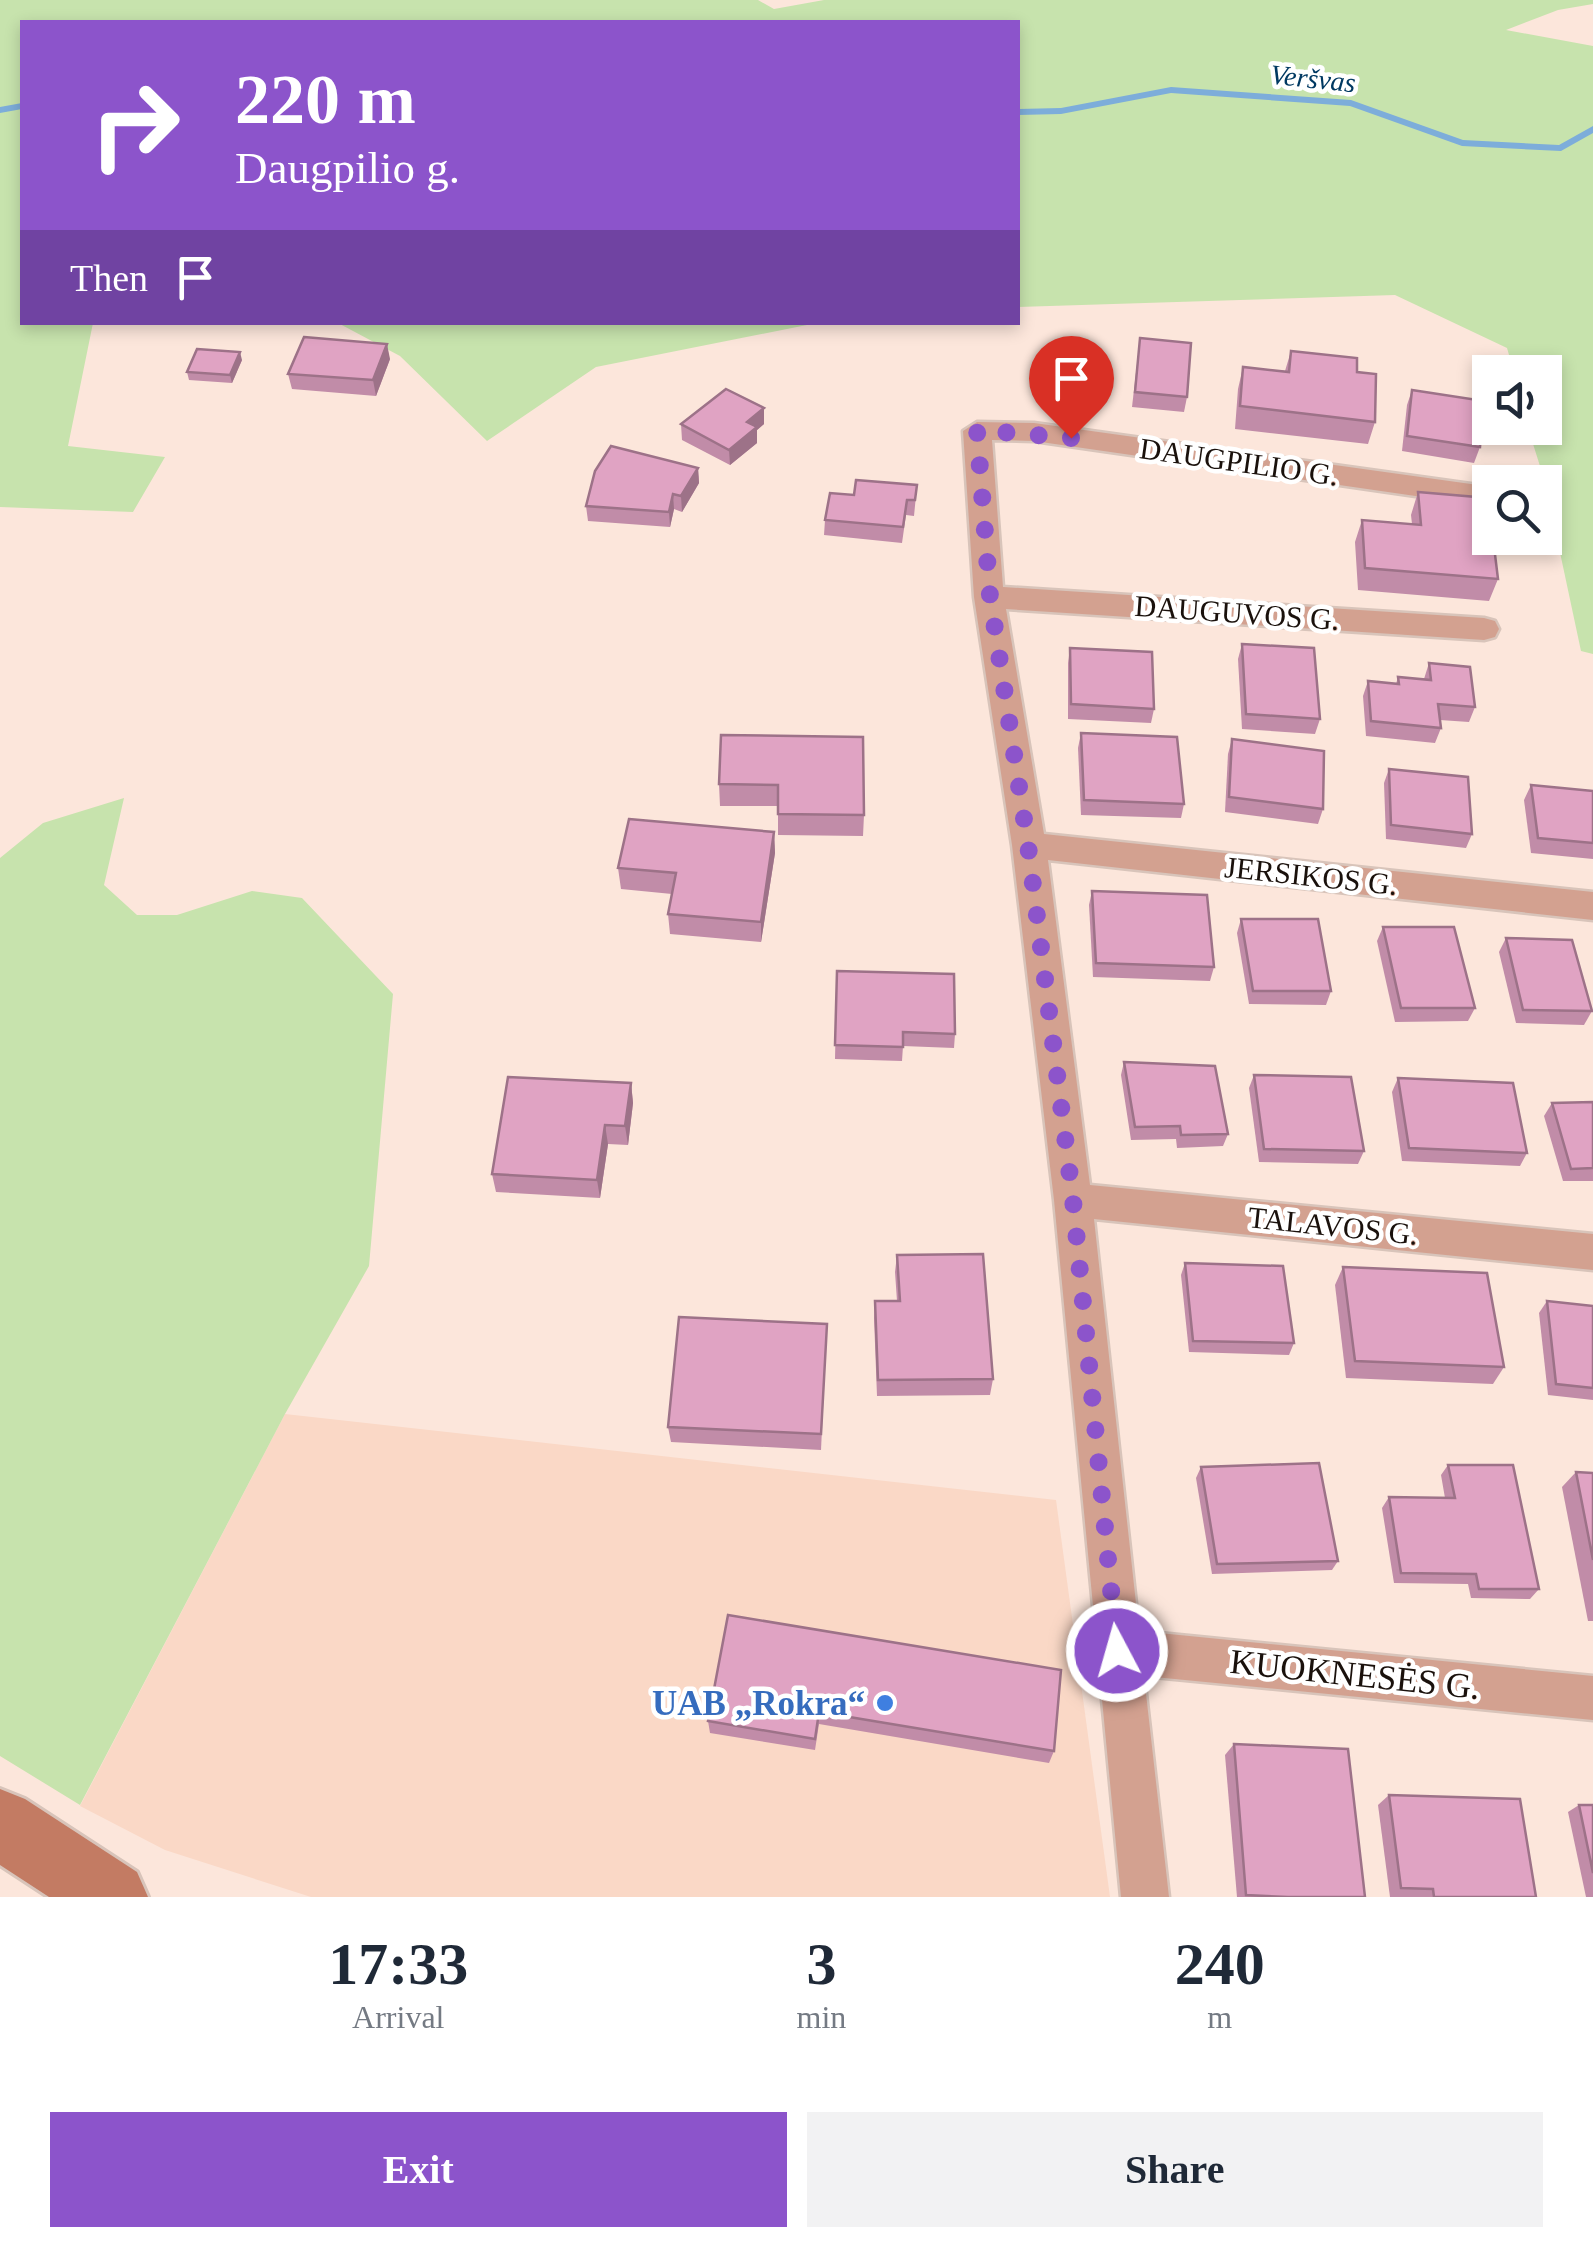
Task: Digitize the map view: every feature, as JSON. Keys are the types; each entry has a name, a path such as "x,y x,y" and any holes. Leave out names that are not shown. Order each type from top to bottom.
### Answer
{"main road":[{"path":"0,1824 112,1897"}],"street":[{"name":"DAUGPILIO G.","path":"1144,1897 1073,1200 1028,845 990,596 977,430 1034,432 1472,495"},
{"name":"DAUGUVOS G.","path":"990,596 1484,629"},
{"name":"JERSIKOS G.","path":"1028,845 1593,906"},
{"name":"TALAVOS G.","path":"1073,1200 1593,1252"},
{"name":"KUOKNESĖS G.","path":"1117,1651 1593,1698"}],"shaded area":[{"path":"285,1414 1056,1500 1110,1897 311,1897 165,1850 80,1806"}],"green space":[{"path":"0,0 758,0 774,9 824,0 1593,0 1593,4 1558,10 1506,30 1593,46 1593,654 1581,651 1561,555 1562,465 1540,465 1533,445 1562,445 1562,355 1509,355 1507,348 1395,295 1020,307 1020,20 20,20 20,325 93,325 68,446 165,457 133,512 0,507"},
{"path":"342,325 807,325 596,367 487,441 400,356"},
{"path":"124,798 104,885 137,915 177,915 252,891 302,898 393,994 369,1266 285,1414 80,1805 0,1756 0,858 43,823"}],"building":[{"path":"304,337 387,344 373,380 288,374"},
{"path":"1140,338 1191,343 1187,397 1135,392"},
{"path":"197,349 240,352 230,375 187,372"},
{"path":"1054,350 1090,352 1090,388 1054,386"},
{"path":"1291,351 1357,358 1357,372 1376,374 1375,422 1240,406 1243,367 1289,372"},
{"path":"726,389 764,408 747,422 757,427 729,450 681,424"},
{"path":"1412,390 1472,399 1472,445 1480,447 1407,436"},
{"path":"611,446 698,468 681,496 673,494 669,512 586,506 595,471"},
{"path":"856,480 917,485 915,500 907,500 903,527 825,520 830,493 854,495"},
{"path":"1418,492 1472,497 1472,555 1495,555 1498,579 1365,568 1362,520 1421,525"},
{"path":"1242,644 1314,648 1320,719 1246,714"},
{"path":"1070,648 1152,652 1154,709 1071,704"},
{"path":"1429,663 1470,667 1475,707 1438,704 1441,728 1371,721 1368,681 1399,684 1398,677 1431,680"},
{"path":"1081,733 1177,737 1184,804 1084,800"},
{"path":"721,735 863,737 864,815 778,814 778,785 719,784"},
{"path":"1232,739 1324,751 1323,809 1229,797"},
{"path":"1389,769 1468,777 1472,834 1391,825"},
{"path":"1531,785 1593,791 1593,843 1538,838"},
{"path":"629,819 774,832 761,922 668,914 676,873 618,868"},
{"path":"1092,891 1207,895 1214,967 1096,963"},
{"path":"1241,919 1318,919 1331,991 1253,991"},
{"path":"1383,927 1454,927 1475,1008 1401,1008"},
{"path":"1506,938 1572,940 1592,1011 1523,1010"},
{"path":"837,971 954,974 955,1034 903,1032 903,1047 835,1045"},
{"path":"1124,1062 1215,1066 1228,1134 1181,1135 1180,1126 1135,1127"},
{"path":"1254,1075 1351,1077 1364,1151 1264,1149"},
{"path":"508,1077 631,1083 625,1126 605,1125 597,1180 492,1174"},
{"path":"1398,1078 1513,1083 1527,1153 1409,1148"},
{"path":"1593,1102 1593,1168 1571,1169 1552,1103"},
{"path":"983,1254 993,1379 878,1380 875,1301 900,1301 897,1255"},
{"path":"1185,1263 1283,1266 1294,1343 1193,1341"},
{"path":"1343,1267 1487,1273 1504,1367 1355,1361"},
{"path":"1547,1301 1593,1306 1593,1388 1556,1384"},
{"path":"679,1317 827,1324 821,1434 668,1427"},
{"path":"1319,1463 1338,1561 1217,1564 1201,1467"},
{"path":"1448,1465 1513,1465 1539,1589 1479,1589 1476,1574 1401,1573 1389,1497 1455,1498"},
{"path":"1576,1472 1593,1473 1593,1560"},
{"name":"UAB „Rokra“","path":"728,1615 1061,1670 1054,1751 819,1712 815,1739 708,1721"},
{"path":"1234,1744 1348,1749 1365,1897 1246,1895"},
{"path":"1389,1795 1520,1799 1536,1897 1434,1897 1433,1889 1401,1888"},
{"path":"1579,1805 1593,1805 1593,1873"}],"waterway":[{"name":"Veršvas","path":"1020,112 1061,111 1171,90 1351,103 1462,143 1561,148 1593,129"},
{"name":"Veršvas","path":"0,110 20,106"}],"place":[{"name":"UAB „Rokra“","path":"885,1703"}],"route":[{"path":"1071,438 977,430 990,596 1028,845 1073,1200 1117,1651"}]}
